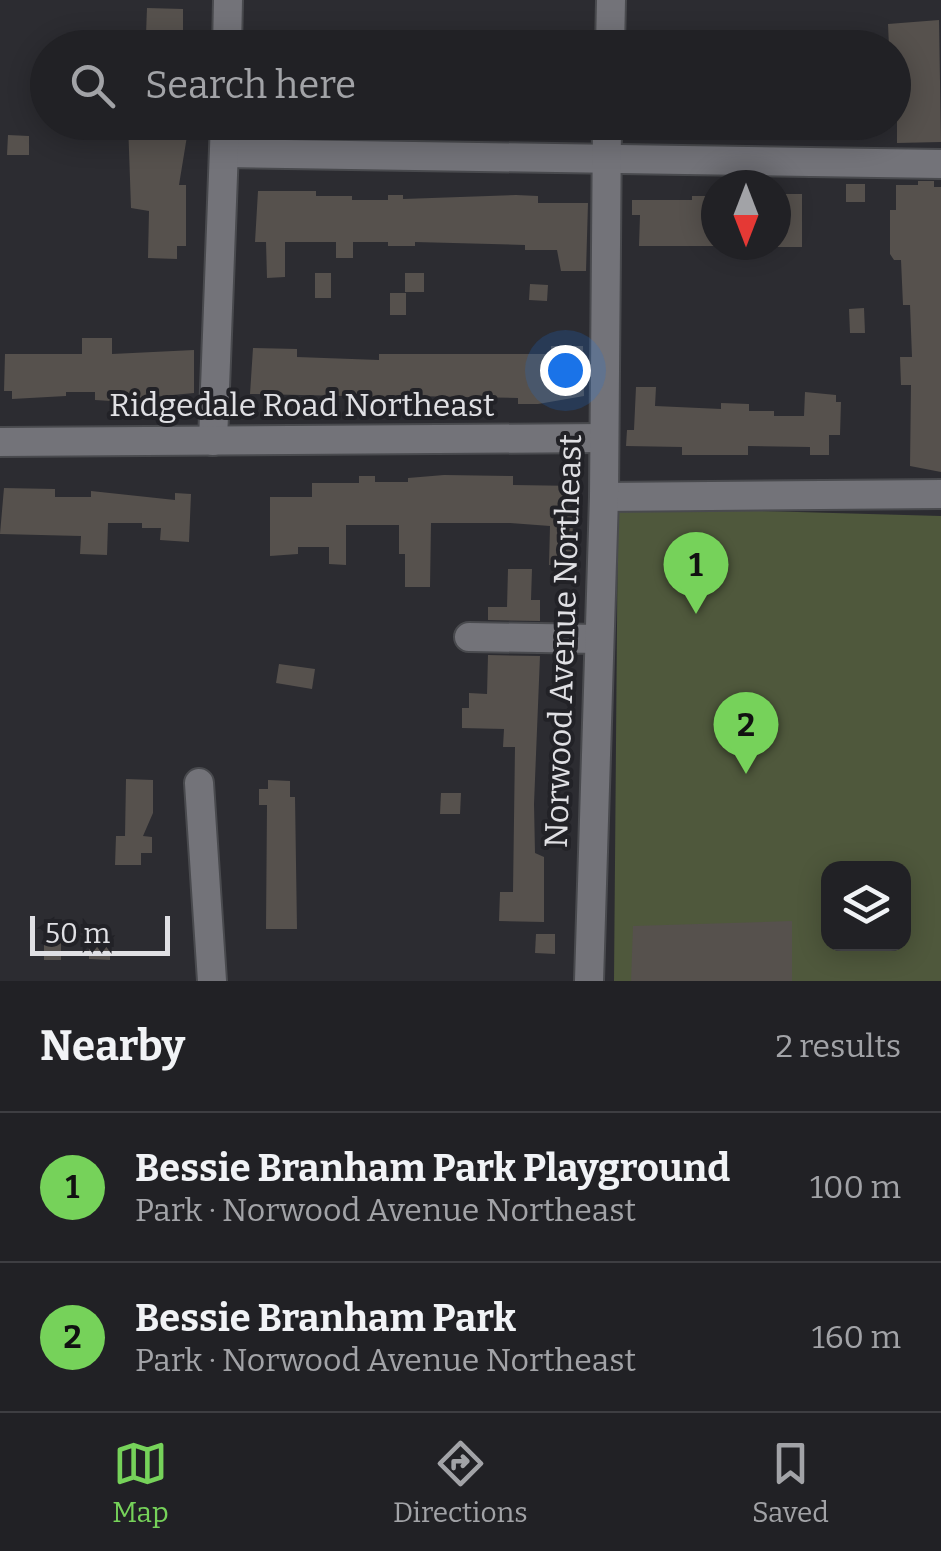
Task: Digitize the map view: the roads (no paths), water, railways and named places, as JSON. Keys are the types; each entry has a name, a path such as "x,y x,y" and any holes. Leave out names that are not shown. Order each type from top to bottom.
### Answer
{"street":[{"path":"227,30 228,0"},
{"path":"610,30 611,0"},
{"path":"213,441 224,140"},
{"name":"Norwood Avenue Northeast","path":"589,981 604,497 606,140"},
{"path":"224,153 941,164"},
{"name":"Ridgedale Road Northeast","path":"0,442 604,438"},
{"path":"604,497 941,494"},
{"path":"469,637 600,639"},
{"path":"198,783 212,981"}],"place":[{"name":"Bessie Branham Park Playground","path":"696,614"},
{"name":"Bessie Branham Park","path":"746,774"}]}
